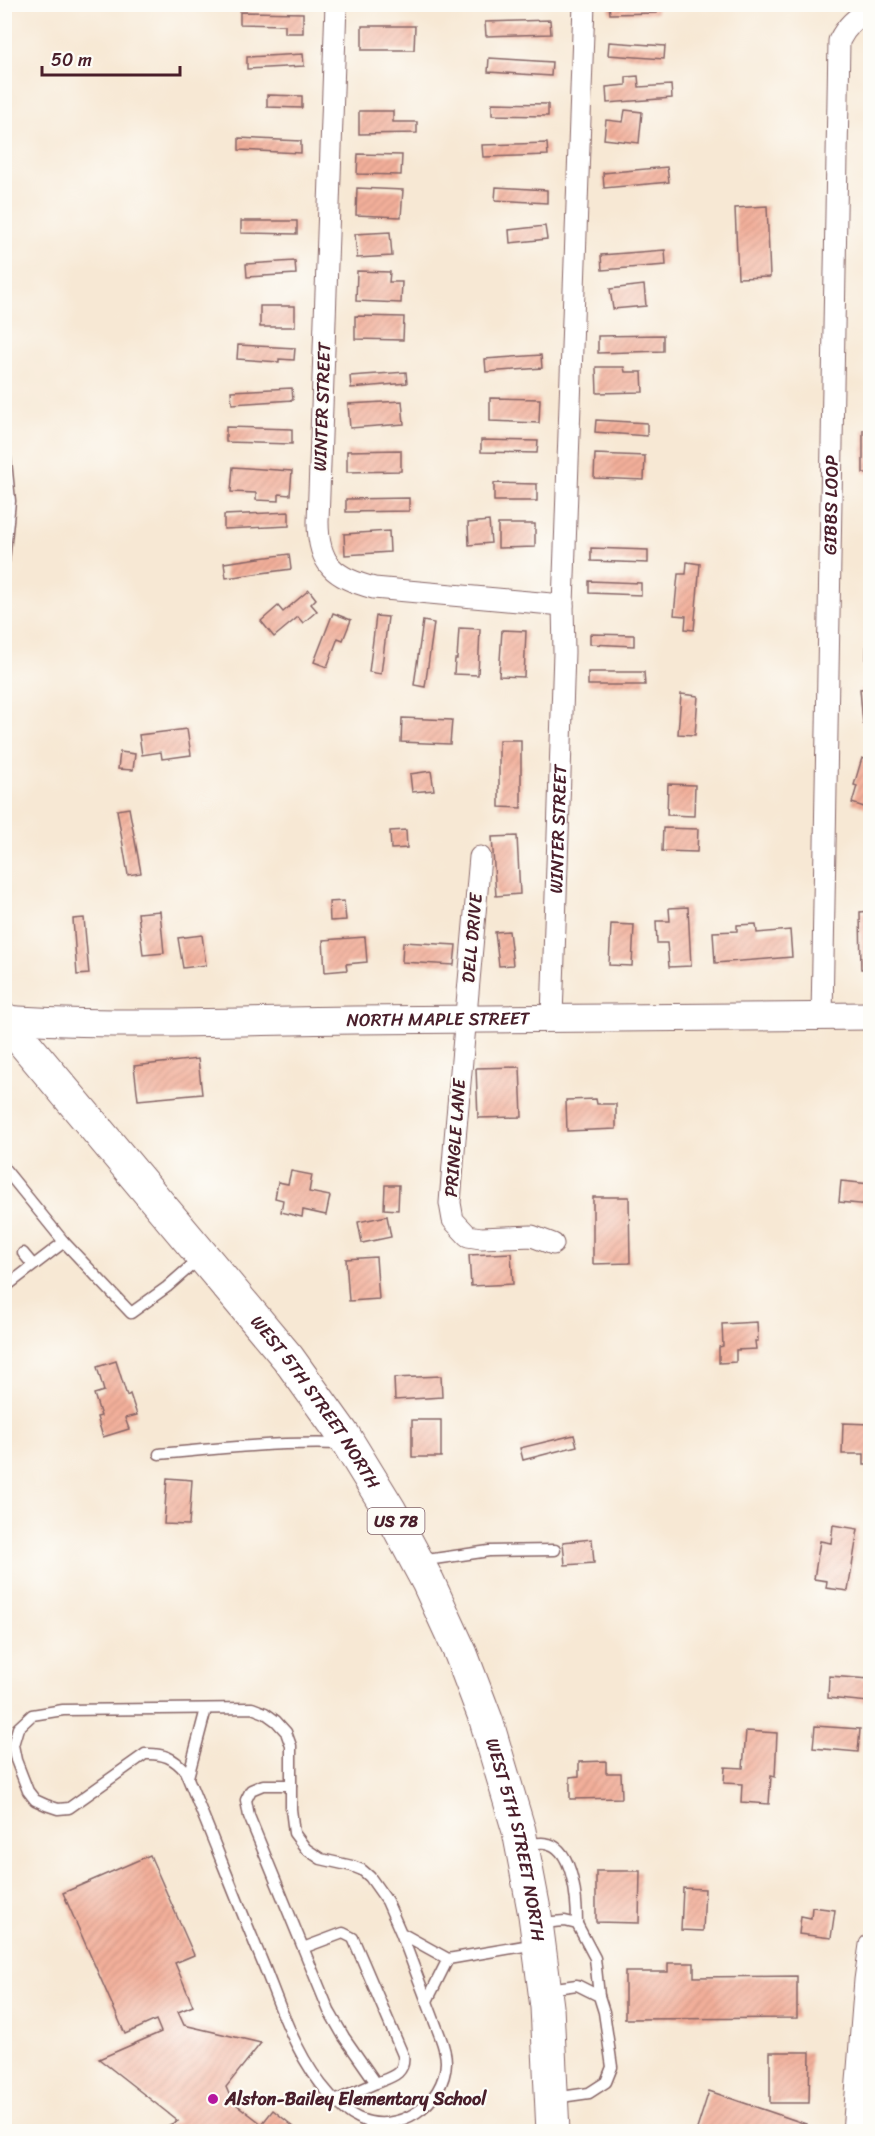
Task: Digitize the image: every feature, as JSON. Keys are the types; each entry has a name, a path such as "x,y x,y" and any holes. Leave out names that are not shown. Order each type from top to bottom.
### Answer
{"main road":[{"name":"WEST 5TH STREET NORTH","path":"4,1019 288,1358 349,1445 390,1511 417,1561 461,1654 482,1709 522,1845 545,1989 553,2132"}],"street":[{"name":"WINTER STREET","path":"336,4 318,542 325,561 336,572 353,583 374,588 563,605"},
{"name":"WINTER STREET","path":"552,1017 564,652 563,605 585,4"},
{"name":"GIBBS LOOP","path":"822,1017 839,41 845,28 862,14 870,11"},
{"name":"DELL DRIVE","path":"465,1019 480,857"},
{"name":"NORTH MAPLE STREET","path":"4,1019 42,1022 159,1022 870,1016"},
{"name":"PRINGLE LANE","path":"465,1019 450,1203 453,1220 468,1236 481,1238 532,1236 553,1244"},
{"path":"853,2132 864,1991 870,1945"}],"lane":[{"path":"4,441 10,501 4,561"},
{"path":"7,1175 64,1242 131,1313 167,1287 202,1256"},
{"path":"4,1272 8,1285 64,1242"},
{"path":"23,1253 33,1265"},
{"path":"159,1454 300,1443 349,1445"},
{"path":"417,1561 489,1551 555,1550"},
{"path":"252,1708 276,1721 286,1732 291,1746 291,1824 294,1833 306,1849 321,1859 362,1870 387,1900 440,2036 446,2062 441,2084 430,2103 406,2120 373,2123 359,2119 335,2101 311,2071 295,2043 188,1777 177,1762 167,1756 146,1754 69,1808 58,1809 35,1800 28,1791 16,1760 14,1737 24,1720 46,1711 206,1709 252,1708"},
{"path":"188,1777 206,1709"},
{"path":"291,1785 257,1786 248,1794 246,1806 337,2026 376,2083"},
{"path":"522,1845 551,1844 559,1851 572,1874 577,1897 578,1924 595,1958 599,1996 604,2012 612,2067 606,2082 589,2093 551,2098"},
{"path":"401,1933 448,1959 538,1934 566,1921 578,1924"},
{"path":"303,1948 343,1933 353,1938 403,2055 404,2063 399,2073 335,2101"},
{"path":"427,2001 448,1959"},
{"path":"545,1989 577,1985 599,1996"}],"building":[{"path":"609,4 657,4 657,13 610,14"},
{"path":"240,12 303,13 303,33 285,33 285,25 240,24"},
{"path":"550,20 551,34 486,36 485,22"},
{"path":"362,26 415,26 414,50 362,50"},
{"path":"609,42 665,46 664,59 608,55"},
{"path":"303,54 304,66 247,69 247,57"},
{"path":"489,58 552,62 551,76 488,72"},
{"path":"638,76 639,87 671,85 672,98 607,103 606,87 626,85 626,77"},
{"path":"267,95 302,96 302,108 267,107"},
{"path":"492,103 548,104 548,116 492,115"},
{"path":"625,110 642,112 639,143 604,139 606,120 623,122"},
{"path":"359,111 393,111 393,122 417,122 417,133 359,134"},
{"path":"239,138 301,141 301,153 239,150"},
{"path":"547,143 548,155 483,157 482,145"},
{"path":"358,154 402,155 401,175 357,174"},
{"path":"667,167 669,182 604,188 603,173"},
{"path":"496,187 547,190 547,203 495,200"},
{"path":"357,188 403,190 401,217 356,215"},
{"path":"767,206 770,277 738,278 735,208"},
{"path":"241,221 297,221 297,234 241,233"},
{"path":"545,226 547,239 510,243 509,230"},
{"path":"390,232 392,256 357,258 355,234"},
{"path":"665,250 666,265 602,270 601,255"},
{"path":"295,261 296,274 247,277 246,264"},
{"path":"357,271 390,272 389,282 402,282 401,303 356,301"},
{"path":"644,285 646,306 613,309 610,289"},
{"path":"260,306 295,306 295,327 260,327"},
{"path":"355,316 404,317 403,340 355,339"},
{"path":"663,335 663,351 598,353 598,336"},
{"path":"238,345 295,348 294,360 279,359 279,362 237,359"},
{"path":"541,355 542,368 486,372 485,359"},
{"path":"596,367 624,367 625,372 642,372 643,392 597,393"},
{"path":"406,372 407,383 351,388 350,376"},
{"path":"292,388 293,400 232,404 231,391"},
{"path":"490,398 540,399 539,423 490,421"},
{"path":"402,401 404,424 350,428 348,404"},
{"path":"596,420 647,423 647,436 595,432"},
{"path":"226,427 292,429 292,444 226,442"},
{"path":"863,430 870,430 870,473 863,473"},
{"path":"481,440 538,441 537,453 481,452"},
{"path":"401,450 401,471 347,472 347,451"},
{"path":"595,454 645,456 644,480 594,478"},
{"path":"233,467 292,471 290,495 279,494 279,501 256,500 256,493 231,492"},
{"path":"494,483 537,484 537,501 494,501"},
{"path":"409,498 409,511 346,512 346,499"},
{"path":"289,512 289,526 224,529 224,515"},
{"path":"489,521 491,543 469,545 468,523"},
{"path":"498,524 535,524 535,547 498,548"},
{"path":"389,531 390,552 345,555 344,534"},
{"path":"591,548 648,550 648,563 591,561"},
{"path":"289,554 291,569 226,578 224,563"},
{"path":"687,562 700,564 694,630 685,629 686,616 674,615 678,574 686,574"},
{"path":"589,581 641,583 641,595 589,593"},
{"path":"309,590 316,599 311,604 317,611 303,623 298,617 274,637 261,621 278,606 283,612"},
{"path":"333,613 351,620 343,640 338,638 327,667 314,662"},
{"path":"867,613 870,613 870,670 866,670"},
{"path":"376,616 388,617 381,674 369,672"},
{"path":"423,621 434,623 425,687 414,685"},
{"path":"459,628 480,629 478,675 454,674"},
{"path":"502,630 526,631 524,677 499,676"},
{"path":"590,634 634,635 634,646 590,644"},
{"path":"588,672 644,672 645,685 588,685"},
{"path":"870,688 870,723 863,724 860,689"},
{"path":"681,694 698,696 695,735 678,734"},
{"path":"402,718 452,720 450,744 401,742"},
{"path":"187,729 191,755 162,759 161,752 142,755 139,735"},
{"path":"499,740 521,740 521,808 499,807"},
{"path":"120,752 135,754 133,770 118,769"},
{"path":"862,758 870,761 870,809 852,803 857,786 854,785"},
{"path":"431,771 434,790 412,792 410,774"},
{"path":"668,784 695,785 694,816 667,815"},
{"path":"129,808 141,873 128,875 117,810"},
{"path":"663,828 698,829 697,852 662,851"},
{"path":"406,830 407,848 391,849 390,831"},
{"path":"517,836 520,894 496,896 492,837"},
{"path":"344,901 346,920 330,921 329,902"},
{"path":"688,907 691,966 669,967 667,943 657,943 656,921 670,921 669,908"},
{"path":"160,911 164,953 143,955 138,913"},
{"path":"870,911 870,969 861,969 860,912"},
{"path":"84,918 89,974 77,975 73,919"},
{"path":"611,924 634,925 632,966 609,965"},
{"path":"756,924 757,933 790,930 792,957 715,963 713,932 737,931 737,925"},
{"path":"509,931 513,965 499,966 495,932"},
{"path":"202,935 206,965 183,968 178,938"},
{"path":"365,937 367,962 346,964 347,970 325,972 323,940"},
{"path":"403,942 456,945 454,965 402,962"},
{"path":"198,1059 202,1094 138,1100 134,1066"},
{"path":"520,1067 522,1117 478,1118 476,1068"},
{"path":"596,1099 597,1104 616,1104 616,1129 567,1131 566,1100"},
{"path":"291,1171 312,1175 309,1192 330,1196 326,1215 303,1210 302,1217 281,1212 283,1200 275,1198 278,1182 288,1184"},
{"path":"841,1181 870,1184 870,1205 839,1202"},
{"path":"385,1185 399,1185 398,1210 384,1209"},
{"path":"593,1197 629,1197 630,1263 593,1264"},
{"path":"387,1216 391,1237 362,1243 358,1222"},
{"path":"511,1253 513,1284 471,1286 469,1255"},
{"path":"376,1257 379,1299 349,1301 346,1259"},
{"path":"757,1322 756,1349 736,1350 736,1362 719,1363 719,1347 723,1346 722,1324"},
{"path":"116,1361 127,1396 130,1394 137,1415 125,1418 129,1429 103,1437 97,1417 101,1416 94,1394 104,1391 97,1367"},
{"path":"441,1376 442,1397 395,1400 394,1378"},
{"path":"412,1420 441,1420 441,1457 412,1457"},
{"path":"843,1423 870,1424 870,1465 864,1465 864,1454 842,1454"},
{"path":"574,1435 577,1446 523,1460 520,1448"},
{"path":"167,1478 192,1480 189,1525 164,1524"},
{"path":"833,1525 858,1529 848,1591 826,1588 827,1581 814,1579 820,1541 831,1543"},
{"path":"592,1539 594,1563 565,1565 563,1542"},
{"path":"829,1676 870,1679 869,1702 828,1698"},
{"path":"815,1726 860,1729 858,1752 813,1748"},
{"path":"746,1731 777,1733 775,1777 771,1776 769,1804 741,1802 742,1784 724,1783 725,1767 743,1768"},
{"path":"606,1761 606,1773 621,1773 622,1798 570,1799 570,1777 579,1776 579,1762"},
{"path":"150,1855 194,1955 175,1963 193,2006 178,2012 184,2025 261,2043 226,2087 232,2101 262,2124 273,2110 300,2132 154,2132 178,2121 99,2059 161,2032 156,2020 125,2034 63,1893"},
{"path":"596,1871 640,1871 639,1923 596,1922"},
{"path":"683,1888 705,1889 703,1931 681,1930"},
{"path":"812,1907 835,1910 831,1938 799,1934 801,1916 811,1918"},
{"path":"668,1963 694,1963 694,1977 797,1976 797,2018 625,2019 625,1972 668,1972"},
{"path":"770,2052 810,2052 809,2103 770,2103"},
{"path":"709,2091 806,2124 803,2132 696,2132"}],"place":[{"name":"Alston-Bailey Elementary School","path":"213,2099"}]}
